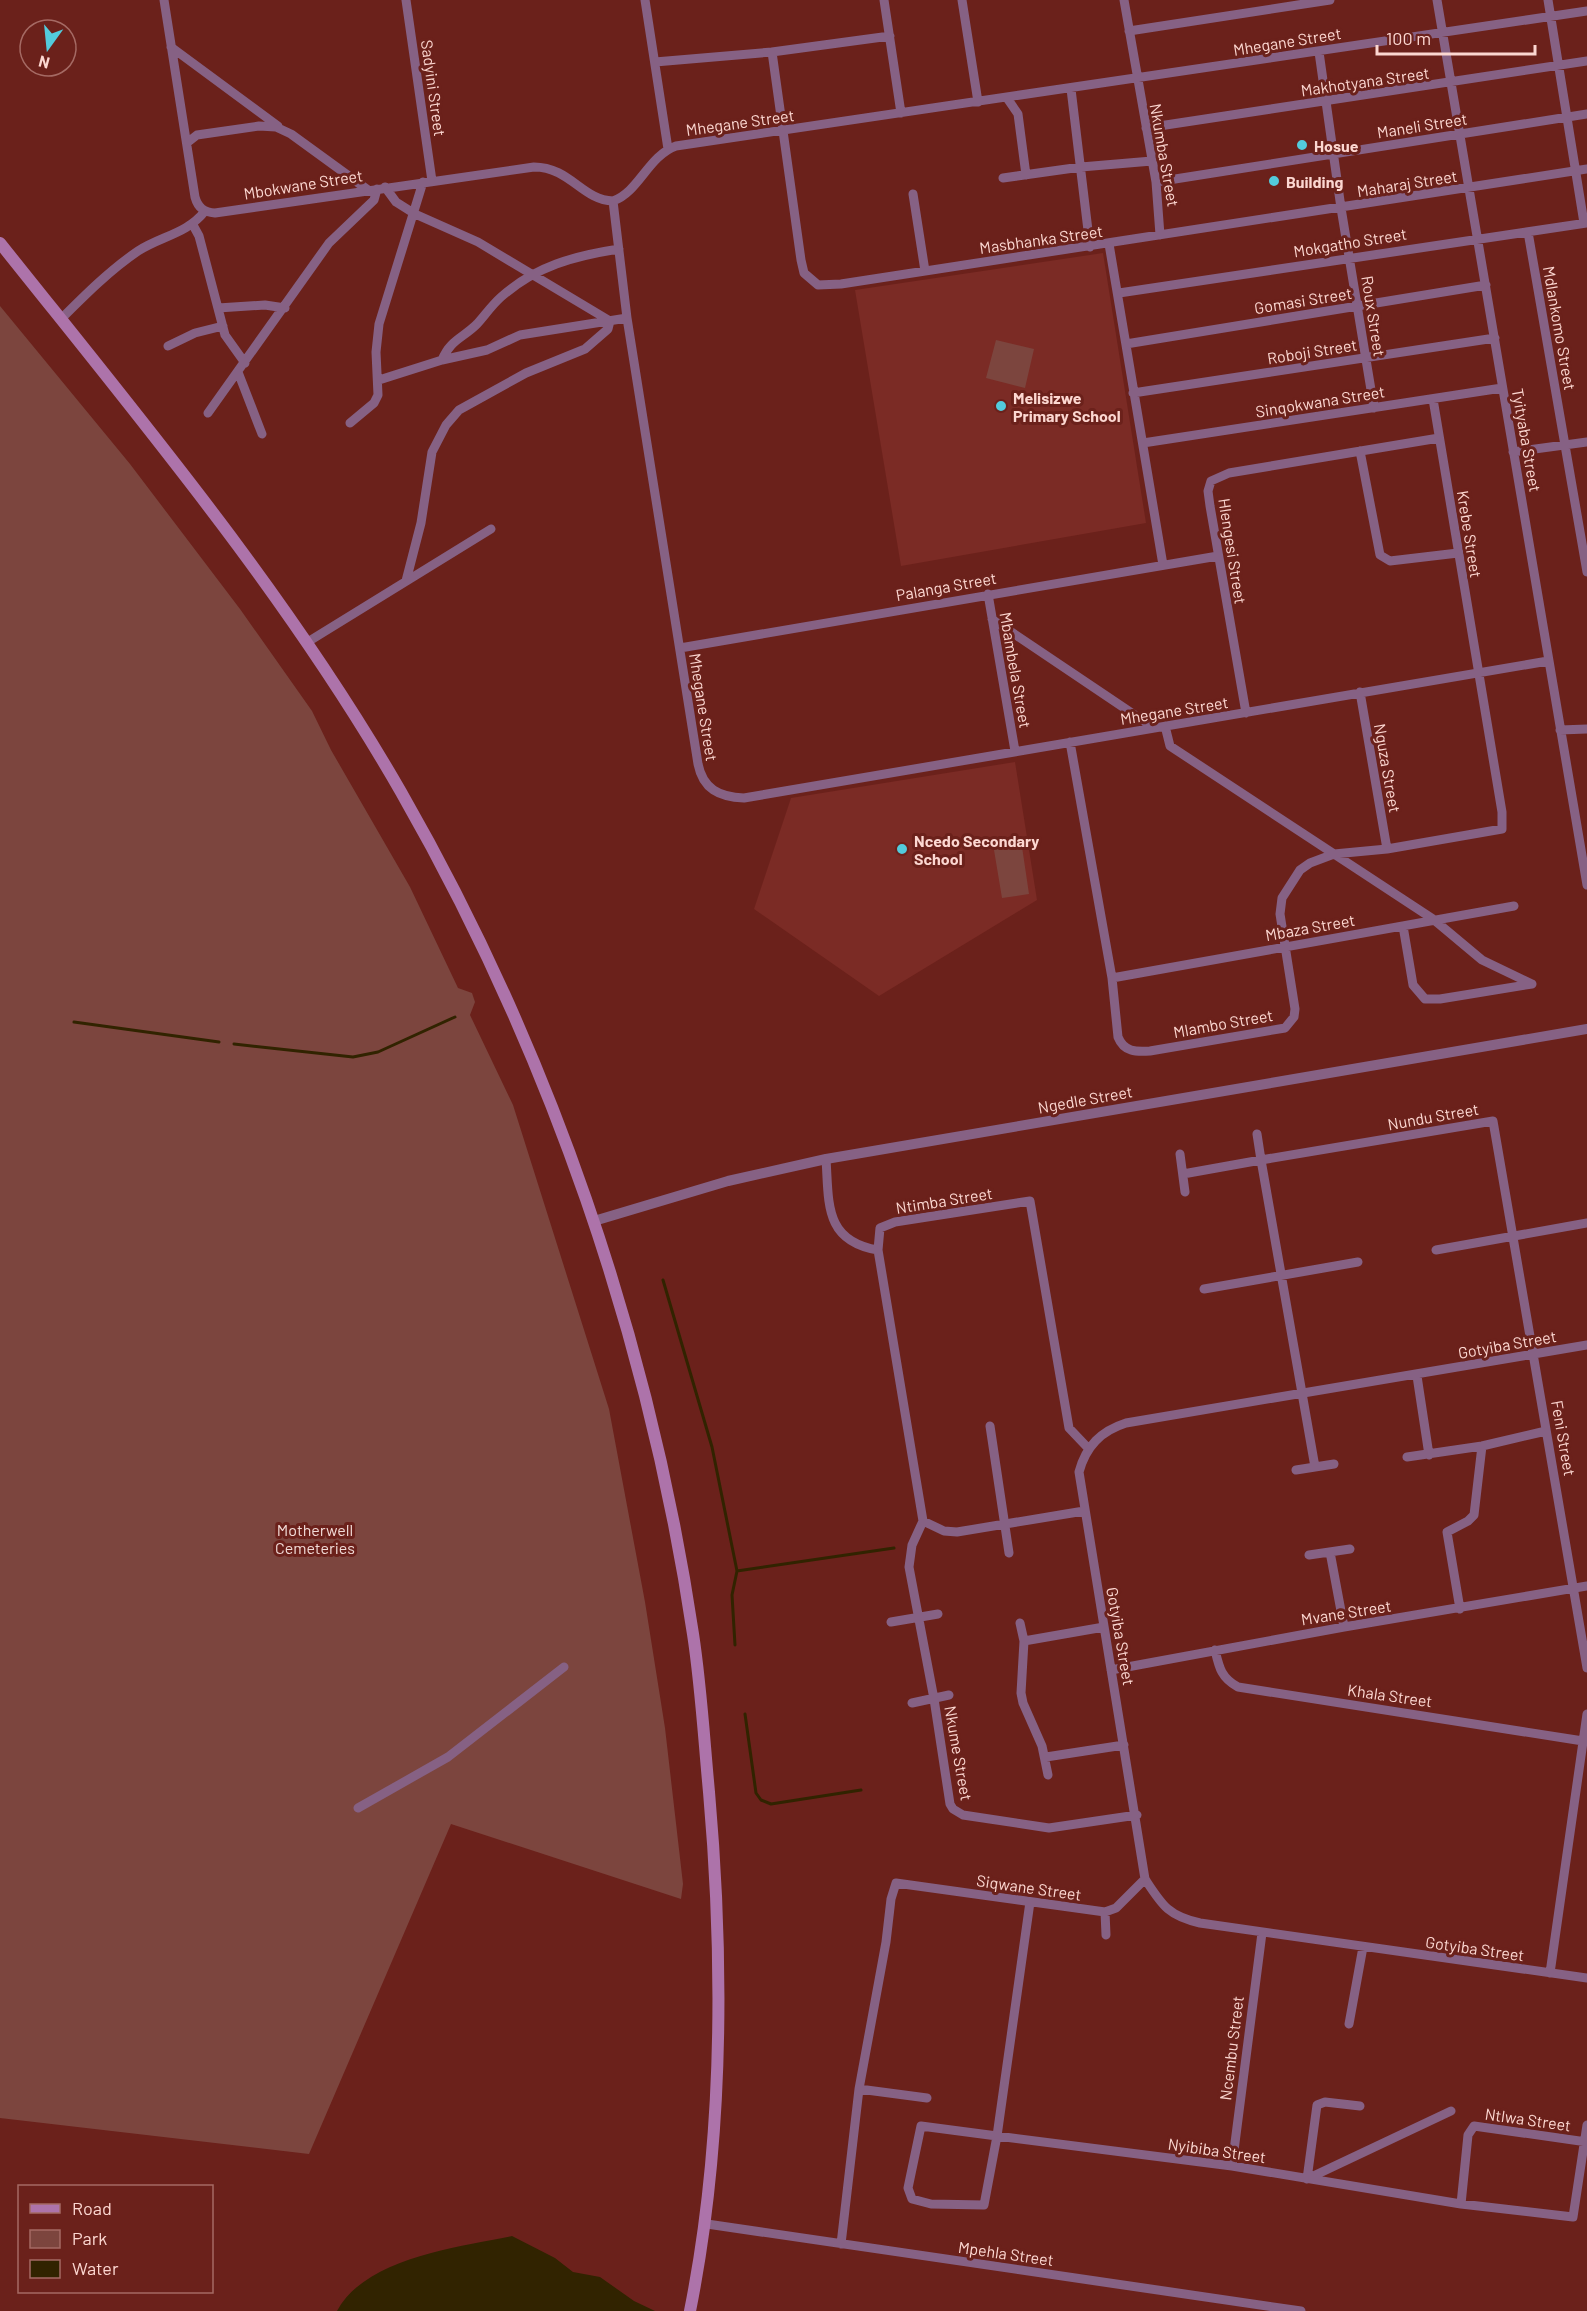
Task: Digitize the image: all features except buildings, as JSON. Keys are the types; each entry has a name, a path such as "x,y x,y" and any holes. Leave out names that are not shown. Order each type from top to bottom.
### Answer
{"main road":[{"path":"0,243 228,531 306,643 384,763 455,891 521,1030 594,1221 630,1340 679,1549 697,1664 715,1864 719,1960 716,2070 706,2224 690,2311"}],"street":[{"path":"61,319 89,291 137,252 159,239 181,232 192,225 205,211 197,204 195,197 164,0"},
{"name":"Sadyini Street","path":"406,0 428,181"},
{"path":"645,0 668,149"},
{"path":"884,0 901,113"},
{"path":"962,0 978,102"},
{"path":"1124,0 1137,79"},
{"path":"1129,31 1330,0"},
{"name":"Tyityaba Street","path":"1437,0 1587,885"},
{"path":"1548,0 1585,223"},
{"name":"Mhegane Street","path":"1548,661 744,798 721,795 705,784 700,774 627,318 613,201 621,198 668,149 1587,11"},
{"path":"655,62 772,52 890,36"},
{"path":"171,47 282,129 414,214 478,242 610,321"},
{"name":"Masbhanka Street","path":"772,52 785,131 801,260 809,280 827,286 1160,235"},
{"name":"Roux Street","path":"1319,52 1341,208 1374,408"},
{"name":"Makhotyana Street","path":"1146,128 1587,61"},
{"name":"Nkumba Street","path":"1137,79 1156,182 1160,235"},
{"path":"1071,88 1090,247"},
{"path":"1007,98 1018,114 1026,175"},
{"name":"Maneli Street","path":"1156,182 1587,114"},
{"path":"188,142 197,135 259,126 282,129"},
{"path":"1003,178 1081,167 1152,161"},
{"name":"Mbokwane Street","path":"205,211 215,213 428,181 544,167 559,171 595,197 613,201"},
{"name":"Maharaj Street","path":"1160,235 1587,169"},
{"path":"350,423 374,403 378,395 376,352 379,324 414,214 428,181"},
{"path":"208,414 329,243 374,200 377,189"},
{"path":"913,194 925,271"},
{"name":"Mokgatho Street","path":"1119,294 1585,223"},
{"path":"192,225 200,236 223,326 234,350 245,363"},
{"name":"Mdlankomo Street","path":"1528,232 1587,572"},
{"path":"1109,244 1162,565"},
{"path":"442,360 448,347 475,326 500,298 531,274 558,262 619,249"},
{"name":"Gomasi Street","path":"1126,344 1486,285"},
{"path":"218,308 265,305 285,308"},
{"path":"379,380 442,360 487,350 520,334 627,318"},
{"path":"406,581 421,523 432,452 446,425 459,410 526,374 585,349 608,328 610,321"},
{"path":"168,346 195,333 223,326"},
{"name":"Roboji Street","path":"1133,393 1495,338"},
{"path":"238,372 262,434"},
{"name":"Sinqokwana Street","path":"1143,443 1502,388"},
{"name":"Krebe Street","path":"1433,399 1477,673"},
{"name":"Hlengesi Street","path":"1246,713 1208,491 1215,478 1439,438"},
{"path":"1514,452 1587,442"},
{"path":"1360,451 1380,555 1390,561 1458,554"},
{"path":"306,643 491,529"},
{"name":"Palanga Street","path":"680,648 1218,556"},
{"name":"Mbambela Street","path":"988,594 1015,751"},
{"path":"992,619 1154,728"},
{"name":"Mlambo Street","path":"1070,742 1112,978 1118,1037 1121,1044 1132,1051 1150,1051 1285,1028 1294,1017 1295,1009 1280,914 1282,898 1300,870 1310,863 1334,854 1387,849 1502,829 1477,673"},
{"name":"Nguza Street","path":"1360,692 1387,849"},
{"path":"1166,726 1170,746 1433,919 1482,960 1532,984 1440,999 1425,999 1413,985 1403,926"},
{"path":"1560,730 1587,729"},
{"name":"Mbaza Street","path":"1112,978 1514,906"},
{"name":"Ngedle Street","path":"594,1221 728,1181 826,1159 1587,1029"},
{"name":"Nundu Street","path":"1183,1174 1493,1121 1535,1355"},
{"path":"1257,1134 1315,1467"},
{"path":"1180,1154 1185,1192"},
{"path":"826,1159 830,1209 840,1234 856,1245 878,1250"},
{"name":"Ntimba Street","path":"923,1521 878,1250 877,1235 884,1225 1030,1201 1069,1428 1088,1448"},
{"path":"1436,1250 1587,1223"},
{"path":"1203,1289 1358,1262"},
{"name":"Gotyiba Street","path":"1587,1345 1417,1376 1126,1423 1101,1434 1088,1448 1079,1472 1137,1815 1145,1879 1161,1903 1173,1915 1200,1923 1262,1933 1587,1978"},
{"name":"Feni Street","path":"1535,1355 1587,1668"},
{"path":"1417,1376 1429,1455"},
{"path":"990,1426 1009,1552"},
{"path":"1407,1457 1482,1446 1546,1431"},
{"path":"1460,1609 1447,1532 1474,1515 1482,1446"},
{"path":"1296,1470 1334,1464"},
{"path":"923,1521 950,1532 1084,1511"},
{"name":"Nkume Street","path":"923,1521 912,1545 909,1559 950,1803 957,1812 1049,1828 1137,1815"},
{"path":"1309,1555 1350,1549"},
{"path":"1330,1552 1344,1627"},
{"name":"Mvane Street","path":"1111,1670 1344,1627 1587,1586"},
{"path":"891,1622 938,1614"},
{"path":"1020,1623 1024,1641 1023,1703 1046,1757 1048,1775"},
{"path":"1024,1641 1104,1627"},
{"name":"Khala Street","path":"1215,1650 1221,1673 1228,1682 1238,1687 1583,1740"},
{"path":"358,1808 447,1757 564,1667"},
{"path":"912,1703 949,1695"},
{"path":"1550,1972 1587,1714"},
{"path":"1046,1757 1124,1745"},
{"path":"1106,1935 1105,1912 1116,1908 1145,1879"},
{"name":"Siqwane Street","path":"859,2090 883,1962 891,1899 896,1883 1105,1912"},
{"path":"997,2136 1030,1902"},
{"name":"Ncembu Street","path":"1232,2166 1262,1933"},
{"path":"1349,2024 1363,1947"},
{"path":"842,2244 859,2090 927,2098"},
{"path":"1306,2179 1317,2105 1325,2102 1360,2106"},
{"path":"1306,2179 1451,2111"},
{"name":"Nyibiba Street","path":"997,2136 984,2205 931,2204 912,2199 908,2188 909,2176 921,2126 1232,2166 1461,2204 1573,2217 1587,2125"},
{"name":"Ntlwa Street","path":"1461,2204 1468,2135 1474,2126 1586,2142"},
{"name":"Mpehla Street","path":"706,2224 1301,2311"}],"shaded area":[{"name":"Melisizwe Primary School","path":"1103,253 1146,523 901,566 855,290"},
{"name":"Ncedo Secondary School","path":"1015,762 1037,900 879,996 754,909 791,798"}],"green space":[{"name":"Motherwell Cemeteries","path":"0,306 130,464 240,609 312,711 331,750 410,887 458,988 472,993 475,1002 470,1015 513,1105 609,1409 645,1602 665,1728 683,1884 681,1899 451,1824 309,2154 0,2118"},
{"path":"996,340 1034,349 1025,388 986,378"},
{"path":"1021,840 1029,894 1002,898 993,844"}],"water":[{"path":"512,2236 555,2258 573,2272 600,2277 634,2301 655,2311 337,2311 350,2293 369,2278 390,2267 440,2251"}],"waterway":[{"path":"234,1044 353,1057 378,1052 455,1017"},
{"path":"74,1022 219,1042"},
{"path":"663,1280 712,1447 737,1571 894,1548"},
{"path":"735,1645 732,1595 737,1571"},
{"path":"745,1714 756,1793 761,1800 771,1804 861,1790"}],"place":[{"name":"Hosue","path":"1302,145"},
{"name":"Building","path":"1274,181"},
{"name":"Melisizwe Primary School","path":"1001,406"},
{"name":"Ncedo Secondary School","path":"902,849"}]}
